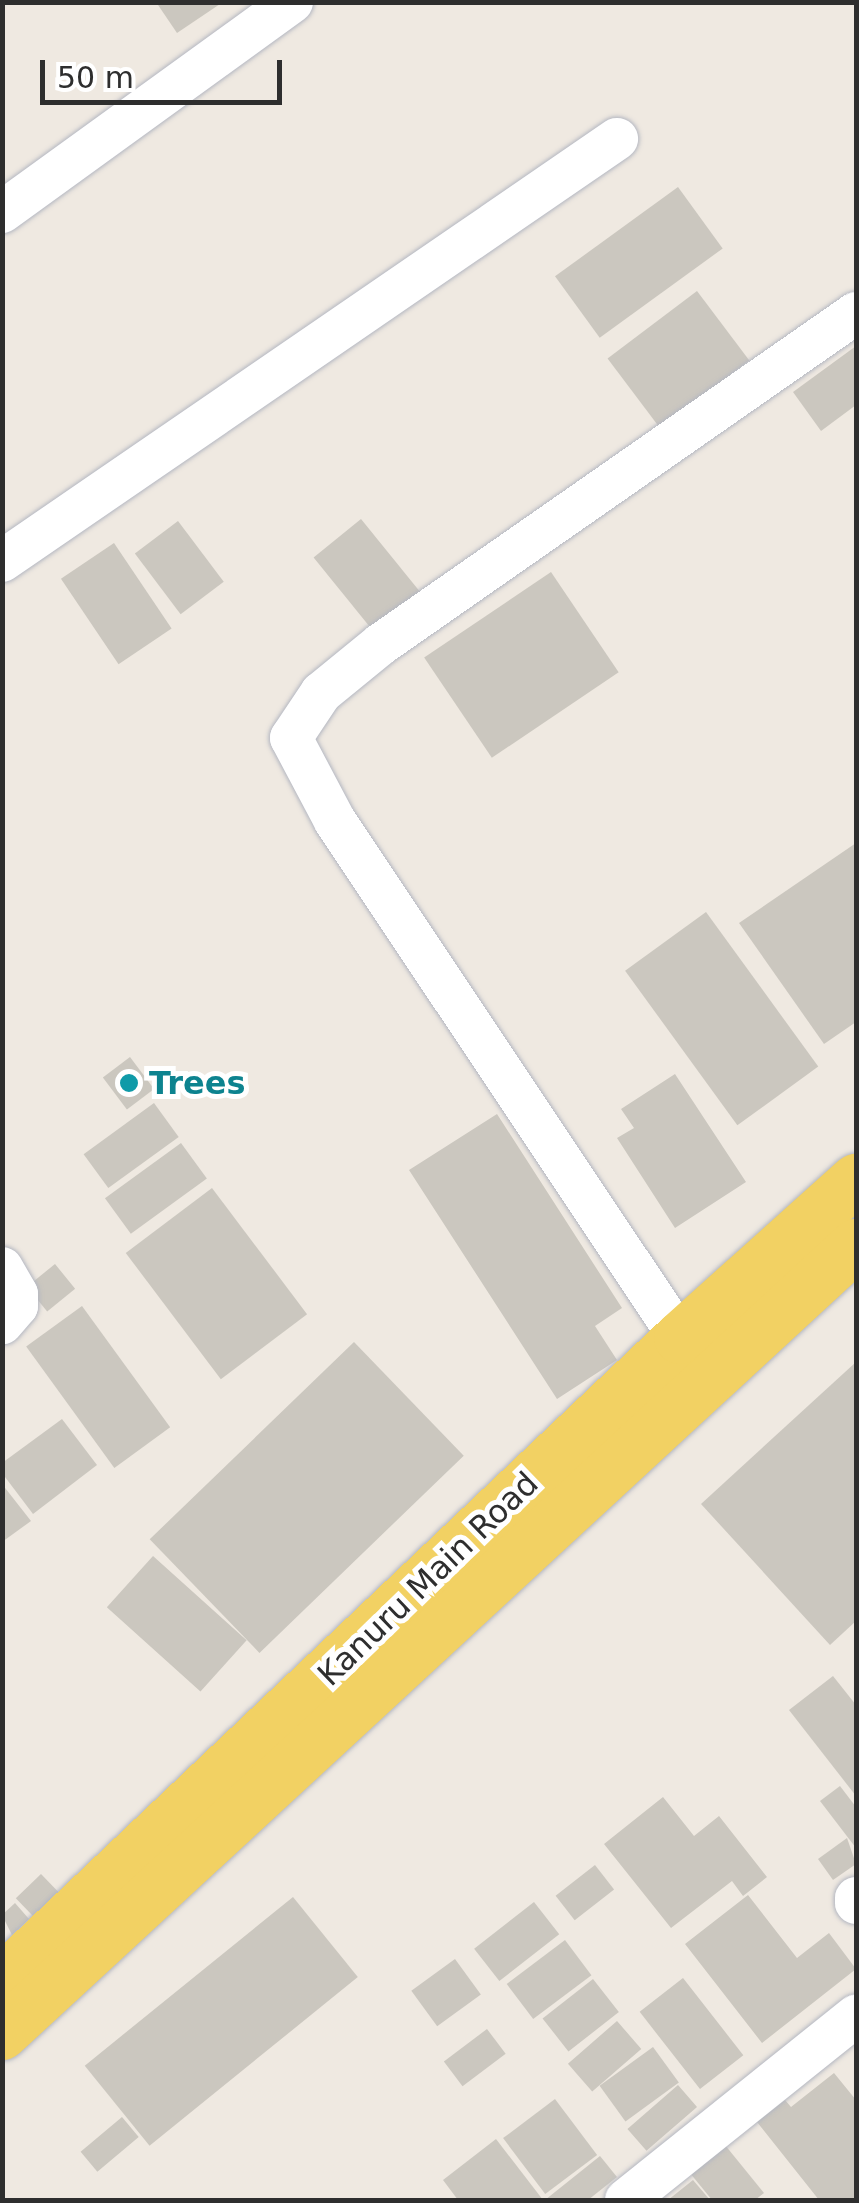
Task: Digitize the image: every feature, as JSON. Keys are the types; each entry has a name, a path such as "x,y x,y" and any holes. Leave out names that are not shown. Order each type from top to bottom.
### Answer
{"main road":[{"name":"Kanuru Main Road","path":"2,1981 680,1338 856,1180"},
{"name":"Kanuru Main Road","path":"2,2034 856,1245"}],"street":[{"path":"2,212 292,2"},
{"path":"2,562 617,138"},
{"path":"680,1338 335,821 291,738 321,693 382,644 856,313"},
{"path":"2,1268 17,1294 17,1306 2,1324"},
{"path":"626,2200 856,2016"}],"building":[{"path":"156,2 223,2 177,33"},
{"path":"678,187 723,248 600,338 555,276"},
{"path":"697,291 749,360 660,428 608,358"},
{"path":"856,346 856,405 821,431 793,392"},
{"path":"361,519 421,593 373,631 314,557"},
{"path":"178,521 224,582 181,614 135,553"},
{"path":"114,543 172,628 119,664 61,579"},
{"path":"551,572 619,672 492,758 424,658"},
{"path":"856,843 856,1022 824,1044 739,923"},
{"path":"706,912 818,1067 737,1125 625,971"},
{"name":"Trees","path":"130,1057 154,1089 127,1109 103,1077"},
{"path":"675,1074 746,1182 675,1228 617,1138 634,1128 621,1109"},
{"path":"154,1103 179,1137 108,1188 84,1154"},
{"path":"497,1114 622,1308 595,1326 617,1360 557,1399 409,1170"},
{"path":"181,1143 207,1179 131,1234 105,1198"},
{"path":"212,1188 307,1314 221,1379 126,1253"},
{"path":"55,1264 75,1289 47,1312 27,1287"},
{"path":"82,1306 170,1427 114,1468 26,1347"},
{"path":"354,1342 464,1456 259,1653 150,1539"},
{"path":"856,1362 856,1621 830,1645 701,1504"},
{"path":"62,1419 97,1465 33,1514 2,1473 2,1463"},
{"path":"2,1484 31,1521 2,1542"},
{"path":"153,1556 247,1640 200,1692 107,1607"},
{"path":"833,1676 856,1705 856,1796 789,1710"},
{"path":"840,1786 856,1807 856,1848 820,1801"},
{"path":"663,1797 694,1836 719,1816 767,1877 743,1896 732,1881 671,1928 604,1844"},
{"path":"847,1838 856,1864 833,1880 818,1859"},
{"path":"595,1865 614,1889 575,1920 556,1896"},
{"path":"41,1874 63,1897 38,1921 16,1898"},
{"path":"748,1895 797,1958 829,1933 856,1969 762,2043 685,1944"},
{"path":"293,1897 358,1977 150,2146 85,2066"},
{"path":"534,1902 559,1934 499,1981 474,1949"},
{"path":"15,1903 29,1919 12,1935 2,1915"},
{"path":"565,1940 591,1975 533,2019 507,1984"},
{"path":"455,1959 481,1995 437,2026 411,1991"},
{"path":"683,1978 743,2055 700,2089 640,2012"},
{"path":"593,1979 619,2012 568,2051 543,2018"},
{"path":"617,2021 641,2049 592,2092 568,2064"},
{"path":"487,2029 506,2054 463,2086 444,2061"},
{"path":"653,2047 679,2083 625,2121 600,2086"},
{"path":"834,2073 856,2100 856,2200 819,2200 757,2122 785,2100 791,2107"},
{"path":"678,2085 697,2107 646,2151 627,2129"},
{"path":"555,2099 597,2155 545,2194 503,2138"},
{"path":"122,2117 139,2137 97,2172 81,2152"},
{"path":"496,2139 543,2200 458,2200 443,2180"},
{"path":"725,2145 764,2193 755,2200 712,2200 690,2173"},
{"path":"600,2156 617,2177 588,2200 545,2200"},
{"path":"693,2180 710,2200 668,2200"}],"place":[{"name":"Trees","path":"129,1083"}]}
